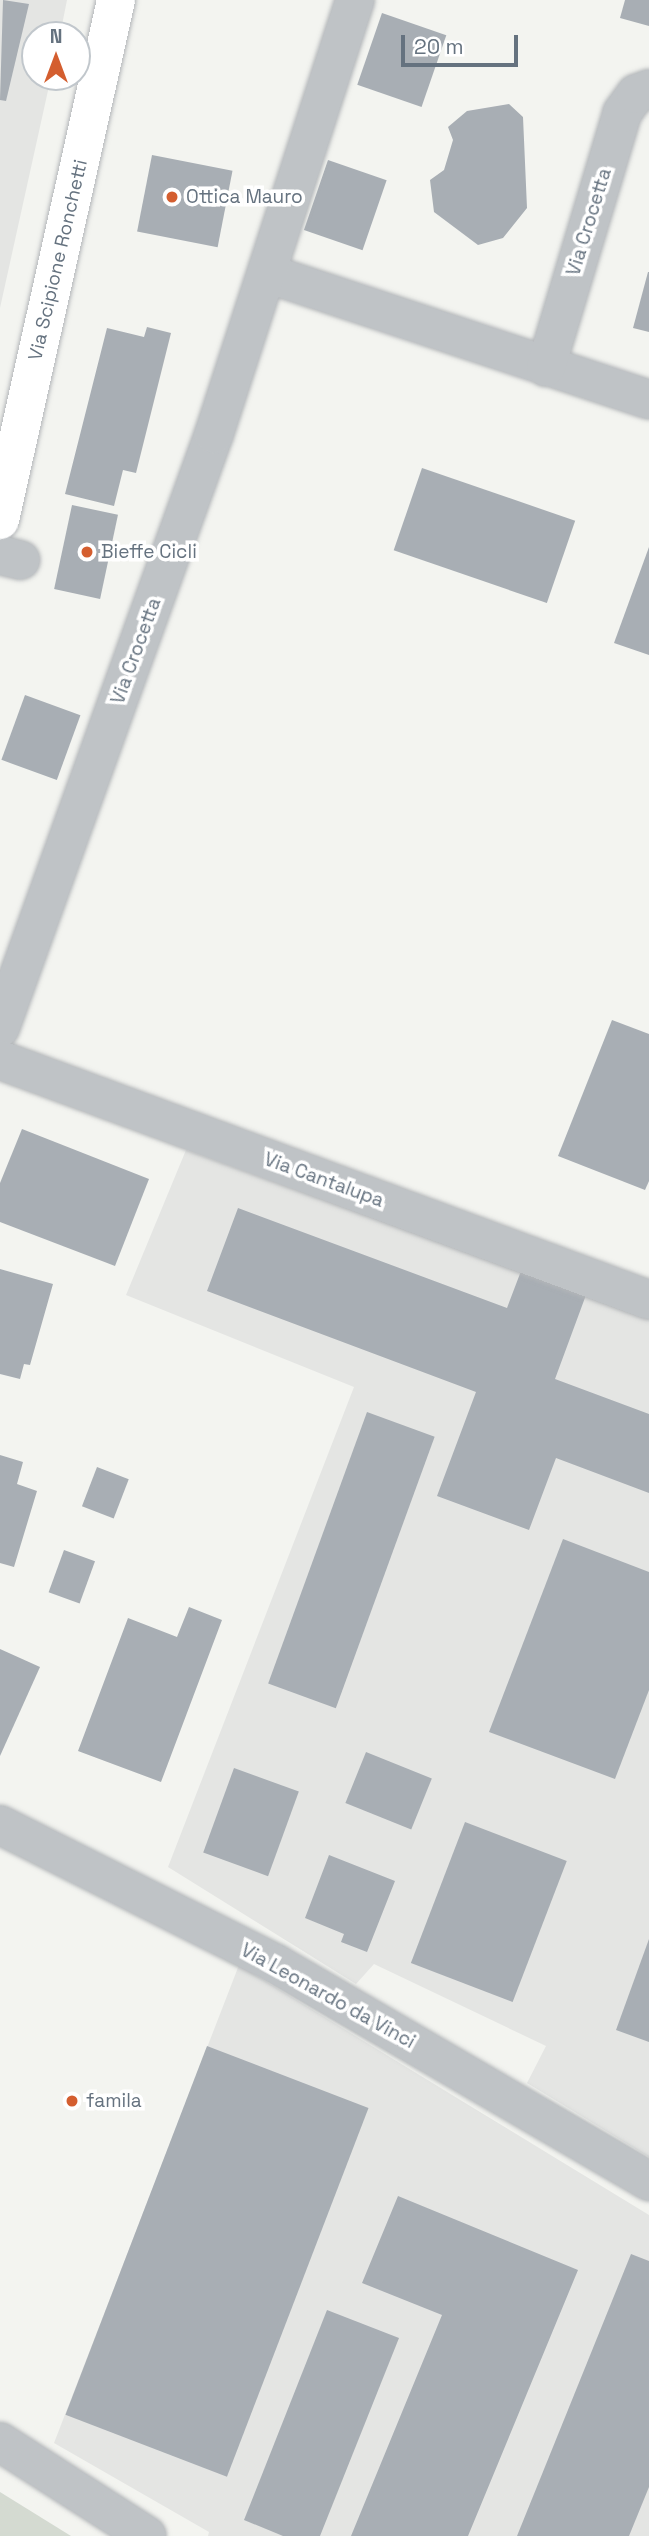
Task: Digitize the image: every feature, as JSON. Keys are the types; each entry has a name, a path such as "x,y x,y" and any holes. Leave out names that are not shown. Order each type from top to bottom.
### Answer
{"main road":[{"name":"Via Scipione Ronchetti","path":"0,520 116,0"}],"street":[{"name":"Via Crocetta","path":"0,1028 269,274 355,0"},
{"name":"Via Crocetta","path":"546,367 621,113 636,94 649,89"},
{"path":"269,274 649,400"},
{"name":"Via Cantalupa","path":"0,1060 649,1300"},
{"name":"Via Leonardo da Vinci","path":"0,1825 276,1964 649,2181"},
{"path":"0,2442 147,2536"}],"shaded area":[{"path":"0,0 67,0 63,21 21,21 21,91 48,91 0,308"},
{"path":"186,1150 649,1318 649,2157 527,2083 546,2046 374,1964 356,1984 168,1867 354,1387 126,1295"},
{"path":"239,1965 649,2215 649,2536 208,2536 209,2532 54,2443"},
{"path":"0,2492 71,2536 0,2536"}],"building":[{"path":"3,0 29,4 25,21 21,21 21,38 6,101 0,100"},
{"path":"625,0 649,0 649,26 620,18"},
{"path":"382,13 446,35 422,107 357,85"},
{"path":"509,104 523,117 527,208 503,238 478,245 434,212 430,180 444,170 453,140 448,127 467,111"},
{"path":"152,155 232,171 218,247 137,232"},
{"path":"328,160 387,180 363,250 304,230"},
{"path":"649,272 649,332 633,328"},
{"path":"147,327 171,333 136,473 123,470 114,506 65,494 107,328 144,337"},
{"path":"422,468 575,521 547,603 394,550"},
{"name":"Bieffe Cicli","path":"72,505 118,515 100,599 54,589"},
{"path":"649,547 649,655 614,643"},
{"path":"25,695 80,715 57,780 1,760"},
{"path":"612,1020 649,1034 649,1181 645,1190 558,1156"},
{"path":"22,1129 149,1179 115,1266 0,1222 0,1183"},
{"path":"238,1208 507,1308 521,1271 586,1295 555,1379 649,1414 649,1493 556,1458 529,1530 437,1496 476,1392 207,1291"},
{"path":"0,1269 53,1284 30,1365 24,1364 20,1379 0,1374"},
{"path":"367,1412 435,1437 336,1708 268,1684"},
{"path":"0,1455 23,1462 17,1484 37,1491 14,1567 0,1563"},
{"path":"97,1467 129,1479 114,1518 82,1506"},
{"path":"563,1539 649,1572 649,1690 615,1779 489,1732"},
{"path":"64,1550 95,1561 80,1604 49,1592"},
{"path":"189,1607 222,1620 161,1782 78,1751 128,1618 177,1637"},
{"path":"0,1649 40,1667 0,1756"},
{"path":"366,1752 432,1779 411,1830 345,1803"},
{"path":"234,1768 299,1792 268,1876 203,1853"},
{"path":"465,1822 567,1861 513,2002 411,1963"},
{"path":"329,1855 395,1881 367,1952 341,1942 344,1934 305,1918"},
{"path":"649,1939 649,2042 616,2030"},
{"path":"207,2046 369,2108 227,2477 65,2415"},
{"path":"398,2196 578,2270 468,2536 351,2536 442,2315 362,2283"},
{"path":"631,2254 649,2261 649,2487 629,2536 517,2536"},
{"path":"327,2310 399,2338 320,2536 283,2536 244,2520"}],"place":[{"name":"Ottica Mauro","path":"172,197"},
{"name":"Bieffe Cicli","path":"87,552"},
{"name":"famila","path":"72,2101"}]}
